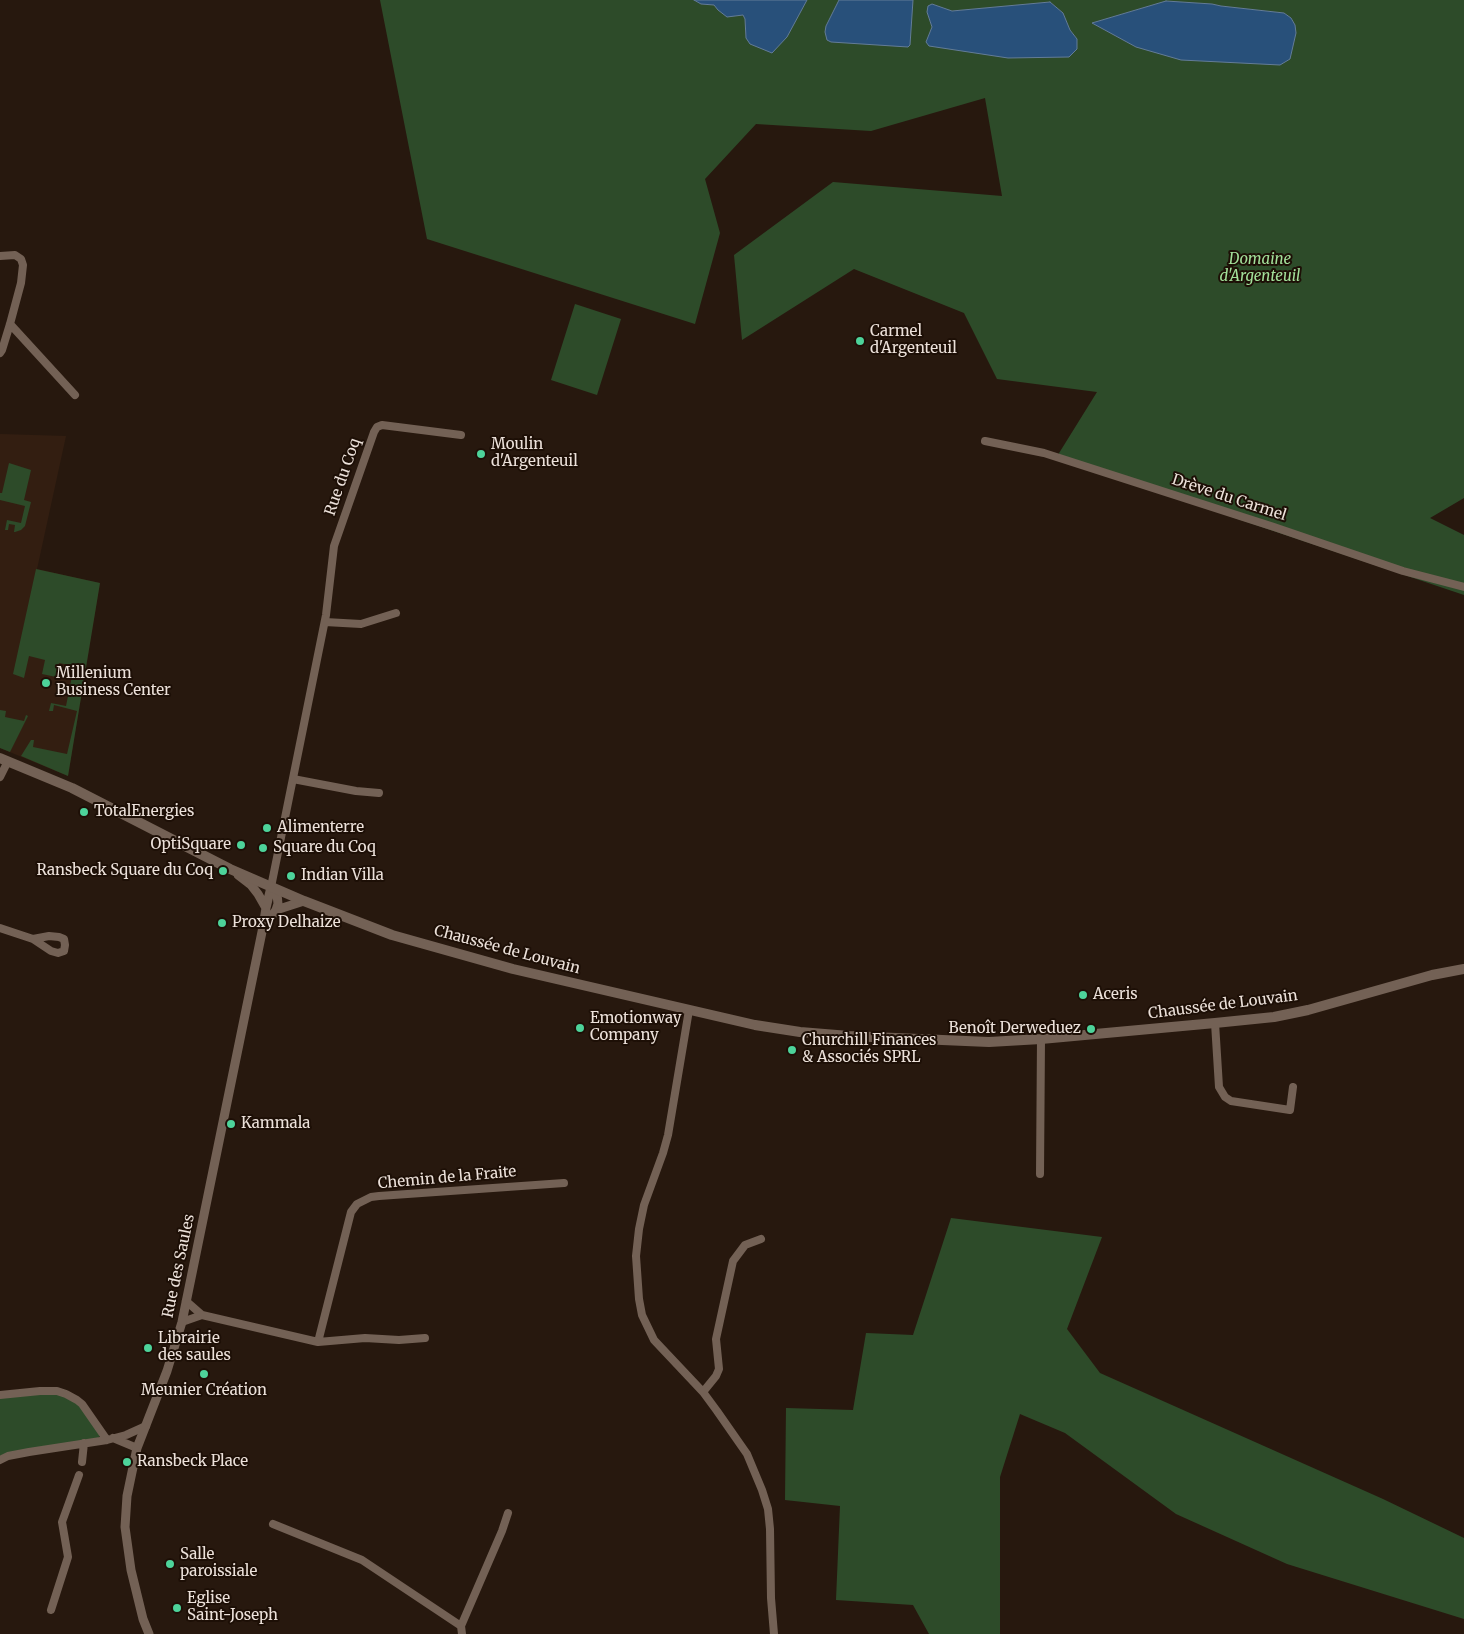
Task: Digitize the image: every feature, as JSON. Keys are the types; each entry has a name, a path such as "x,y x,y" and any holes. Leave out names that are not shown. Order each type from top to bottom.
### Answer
{"main road":[{"name":"Chaussée de Louvain","path":"4,759 72,788 230,869 304,901 392,935 513,969 755,1025 800,1032 989,1042 1215,1023 1274,1017 1308,1010 1432,975 1464,969"}],"street":[{"path":"0,256 15,255 21,259 23,265 21,283 0,353"},
{"path":"10,324 75,395"},
{"name":"Rue du Coq","path":"272,887 325,622 334,546 348,502 376,428 382,425 461,435"},
{"name":"Drève du Carmel","path":"985,441 1044,453 1274,526 1403,571 1464,587"},
{"path":"325,622 361,624 396,613"},
{"path":"0,777 4,759"},
{"path":"293,779 356,791 379,793"},
{"path":"230,869 251,885 266,908"},
{"path":"272,887 277,894 276,910 304,901"},
{"name":"Rue des Saules","path":"149,1634 136,1596 125,1527 127,1496 137,1448 167,1371 182,1322 264,927 266,908 272,887"},
{"name":"Rue des Saules","path":"264,927 276,910"},
{"path":"0,928 33,939"},
{"path":"689,1010 668,1134 644,1205 639,1229 636,1256 639,1300 642,1315 654,1340 703,1392 747,1454 765,1499 770,1529 771,1598 774,1634"},
{"path":"1215,1023 1219,1087 1225,1097 1231,1101 1290,1110 1293,1087"},
{"path":"1040,1174 1041,1039"},
{"name":"Chemin de la Fraite","path":"318,1342 351,1212 357,1204 379,1196 564,1183"},
{"path":"703,1392 716,1376 719,1369 716,1339 733,1261 745,1245 761,1238"},
{"path":"186,1301 202,1315 318,1342 365,1338 399,1340 425,1338"},
{"path":"182,1322 202,1315"},
{"path":"0,1394 40,1391 57,1391 66,1394 82,1404 110,1439 137,1448"},
{"path":"0,1460 8,1456 110,1439 146,1426"},
{"path":"82,1462 84,1443"},
{"path":"51,1610 68,1557 62,1522 79,1475"},
{"path":"273,1524 362,1560 462,1630 508,1513"}],"shaded area":[{"path":"0,434 66,436 37,569 100,583 68,776 0,748"}],"green space":[{"name":"Domaine d'Argenteuil","path":"380,0 694,0 701,4 714,5 732,16 743,15 746,38 798,16 807,0 839,0 826,26 913,0 1464,0 1464,498 1430,518 1464,535 1464,595 1056,458 1097,392 997,379 964,313 854,269 742,340 734,255 833,182 1002,196 985,98 871,131 756,124 705,179 720,233 695,324 427,239","holes":["1166,1 1212,4 1284,13 1291,18 1295,25 1136,47 1092,23","1050,2 1063,13 1070,30 1077,39 928,37 932,27 927,12 932,4 952,11"]},
{"path":"575,304 621,319 597,395 551,380"},
{"path":"9,463 31,470 24,500 31,502 25,526 15,532 15,525 9,524 8,530 5,530 7,520 21,523 25,506 0,500 0,493 2,493"},
{"path":"36,569 100,583 68,776 21,756 31,740 34,740 33,747 67,754 77,711 54,705 53,711 49,711 51,703 66,706 74,666 59,663 56,677 42,674 45,660 29,656 24,678 13,674"},
{"path":"0,710 6,711 5,717 24,721 26,715 28,716 10,752 0,748"},
{"path":"951,1218 1102,1237 1067,1329 1100,1373 1383,1499 1464,1538 1464,1619 1287,1564 1176,1514 1065,1433 1020,1414 1000,1477 1000,1634 929,1634 913,1605 836,1600 840,1506 785,1500 786,1408 853,1410 866,1333 913,1335"},
{"path":"51,1393 60,1394 81,1406 100,1436 98,1438 8,1453 0,1456 0,1398"}],"water":[{"path":"694,0 807,0 787,37 772,53 750,44 746,38 743,15 727,17 714,5 701,4"},
{"path":"839,0 913,0 910,45 908,47 831,42 827,40 826,26"},
{"path":"1166,1 1212,4 1284,13 1291,18 1295,25 1296,33 1290,59 1280,65 1181,60 1136,47 1092,23"},
{"path":"1050,2 1063,13 1070,30 1077,39 1077,49 1069,57 1008,58 929,46 926,42 932,27 927,12 928,6 932,4 952,11"}],"place":[{"name":"Carmel d'Argenteuil","path":"860,341"},
{"name":"Moulin d'Argenteuil","path":"481,454"},
{"name":"Millenium Business Center","path":"46,683"},
{"name":"TotalEnergies","path":"84,812"},
{"name":"Alimenterre","path":"267,828"},
{"name":"OptiSquare","path":"241,845"},
{"name":"Square du Coq","path":"263,848"},
{"name":"Ransbeck Square du Coq","path":"223,871"},
{"name":"Indian Villa","path":"291,876"},
{"name":"Proxy Delhaize","path":"222,923"},
{"name":"Aceris","path":"1083,995"},
{"name":"Emotionway Company","path":"580,1028"},
{"name":"Benoît Derweduez","path":"1091,1029"},
{"name":"Churchill Finances & Associés SPRL","path":"792,1050"},
{"name":"Kammala","path":"231,1124"},
{"name":"Librairie des saules","path":"148,1348"},
{"name":"Meunier Création","path":"204,1374"},
{"name":"Ransbeck Place","path":"127,1462"},
{"name":"Salle paroissiale","path":"170,1564"},
{"name":"Eglise Saint-Joseph","path":"177,1608"}]}
